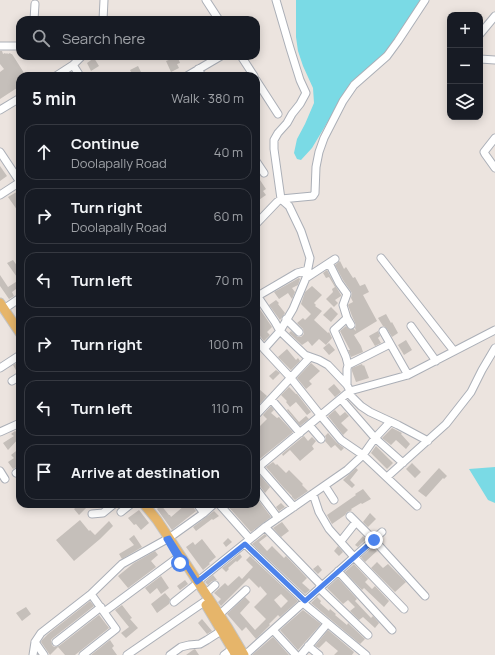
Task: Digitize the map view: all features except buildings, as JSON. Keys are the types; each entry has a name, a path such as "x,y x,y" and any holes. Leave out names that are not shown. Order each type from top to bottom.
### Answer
{"main road":[{"path":"2,311 16,328"},
{"path":"2,311 16,333"},
{"path":"143,508 167,538 196,584 234,652"},
{"path":"147,508 157,520 177,558 196,584"},
{"path":"204,598 219,615 244,655"}],"street":[{"path":"103,16 104,0"},
{"path":"206,0 216,16"},
{"path":"264,349 280,331 293,309 306,278 310,258 304,239 289,206 281,199 274,149 274,140 278,133 287,123 306,93 290,48 276,0"},
{"path":"260,220 281,199 313,196 315,193 316,167 319,152 324,138 343,101 354,86 387,56 425,0"},
{"path":"34,16 35,4"},
{"path":"483,30 495,16"},
{"path":"0,46 16,46"},
{"path":"483,59 495,60"},
{"path":"62,72 78,60"},
{"path":"193,72 214,60"},
{"path":"244,60 251,72"},
{"path":"73,65 77,72"},
{"path":"260,86 278,114"},
{"path":"0,110 16,100"},
{"path":"495,138 484,154 495,168"},
{"path":"0,152 16,176"},
{"path":"260,167 264,173"},
{"path":"0,195 16,185"},
{"path":"381,258 454,352"},
{"path":"306,278 332,261 339,283 347,294 343,305 349,322 334,330 348,365 348,390"},
{"path":"260,294 297,273 308,270"},
{"path":"2,311 16,301"},
{"path":"260,301 280,331 305,355 328,365 361,406 428,441"},
{"path":"286,319 299,332"},
{"path":"412,326 436,361"},
{"path":"260,465 341,399 348,390 408,375 495,330"},
{"path":"383,331 408,375"},
{"path":"260,344 290,377 341,440 363,455 417,506"},
{"path":"348,365 390,344"},
{"path":"387,477 446,424 471,392 495,348"},
{"path":"260,411 310,357"},
{"path":"0,368 16,358"},
{"path":"12,381 16,378"},
{"path":"341,399 375,438 403,463"},
{"path":"270,400 300,432"},
{"path":"174,602 265,527 347,470 363,455 375,438 390,422"},
{"path":"0,432 16,425"},
{"path":"309,425 321,439"},
{"path":"0,471 5,478"},
{"path":"260,471 294,507"},
{"path":"325,486 334,500"},
{"path":"260,494 278,518"},
{"path":"313,494 319,512 329,529 404,609"},
{"path":"92,514 102,512 108,508"},
{"path":"121,512 126,508"},
{"path":"200,508 204,513"},
{"path":"33,655 34,642 42,633 91,594 122,564 167,538 210,508"},
{"path":"222,508 248,542 304,602 327,624 366,655"},
{"path":"350,516 425,596"},
{"path":"341,541 356,522"},
{"path":"265,527 368,635"},
{"path":"244,655 382,532"},
{"path":"56,642 177,558"},
{"path":"338,571 392,630"},
{"path":"127,655 204,598 215,585"},
{"path":"219,615 246,590"},
{"path":"83,655 116,629 91,594"},
{"path":"300,655 327,624"},
{"path":"273,630 296,655"},
{"path":"170,655 181,647 200,644 221,631"},
{"path":"34,642 44,655"},
{"path":"308,646 319,655"},
{"path":"224,655 234,652"}],"water":[{"path":"296,0 423,0 400,36 336,108 312,148 301,160 297,159 294,153 297,139 314,103 313,88 298,51 296,37"},
{"path":"495,467 495,503 488,500 469,469"}],"route":[{"path":"180,563 166,539 169,538 197,582 245,544 305,601 374,540"}]}
